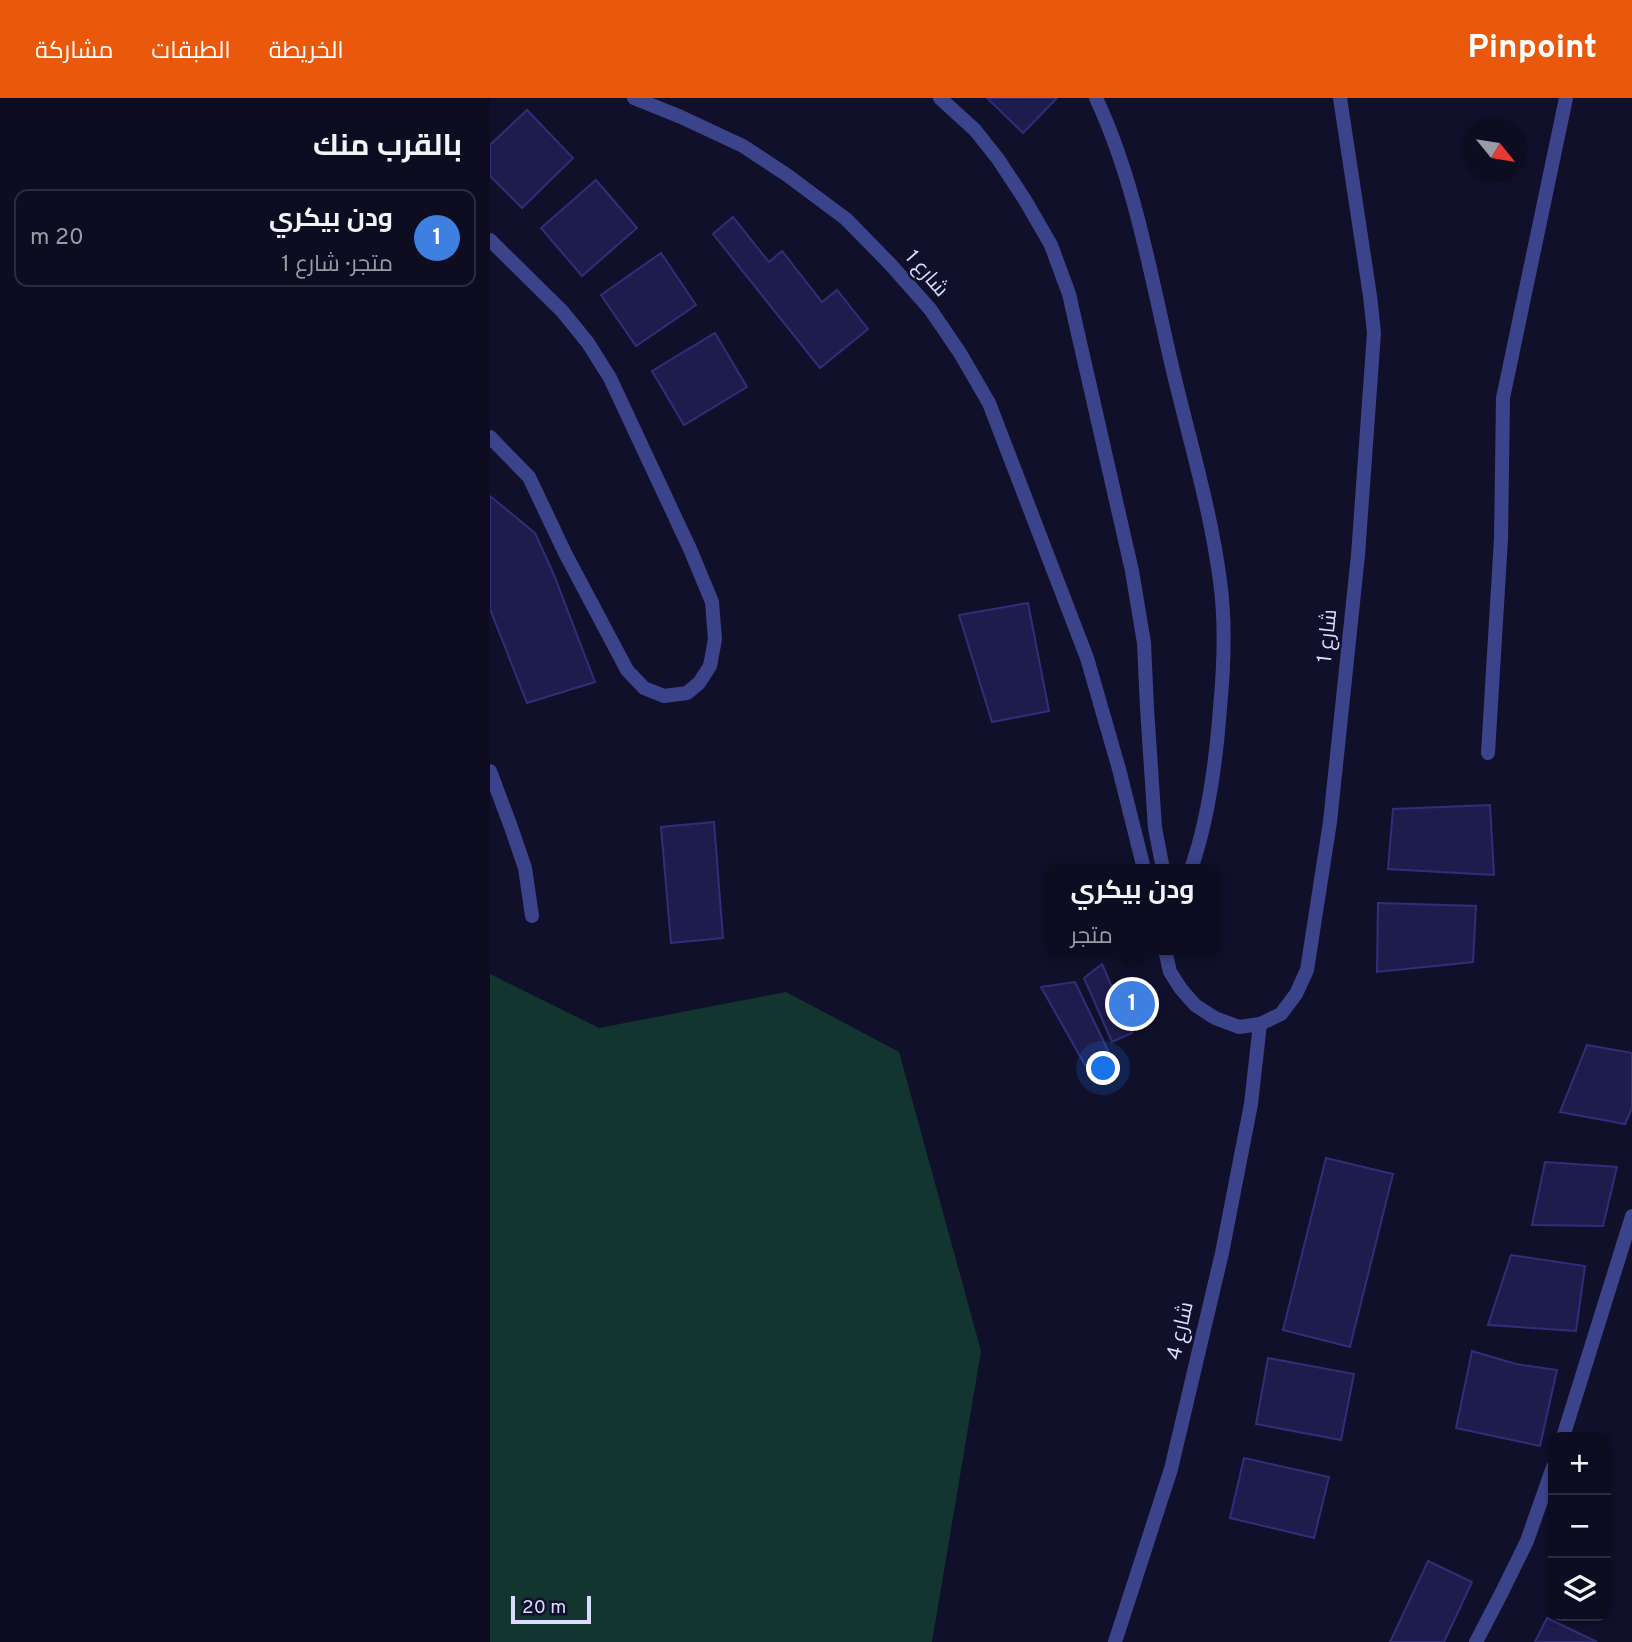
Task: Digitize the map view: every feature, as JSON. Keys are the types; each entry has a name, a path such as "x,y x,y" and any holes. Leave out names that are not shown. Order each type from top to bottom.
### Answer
{"street":[{"name":"شارع 1","path":"634,98 743,146 846,219 930,309 960,353 989,403 1087,658 1143,864"},
{"path":"940,98 975,130 1026,200 1051,245 1069,294 1132,571 1144,643 1155,828 1162,864"},
{"path":"1096,98 1122,166 1141,228 1212,528 1221,583 1224,662 1217,742 1207,808 1193,864"},
{"name":"شارع 1","path":"1260,1024 1282,1014 1296,994 1307,970 1330,822 1358,555 1374,333 1340,98"},
{"path":"1488,753 1501,539 1503,398 1566,98"},
{"path":"490,240 562,311 588,343 610,378 712,602 715,639 710,666 699,684 687,693 664,696 644,688 627,670 528,477 490,437"},
{"path":"490,771 525,868 532,916"},
{"path":"1166,955 1170,972 1195,1005 1215,1018 1239,1027 1260,1024"},
{"name":"شارع 4","path":"1115,1642 1171,1469 1222,1253 1251,1104 1260,1024"},
{"path":"1565,1432 1632,1216"},
{"path":"1476,1642 1527,1541 1548,1481"}],"green space":[{"path":"490,974 599,1028 786,992 899,1052 981,1351 932,1642 490,1642"}],"building":[{"path":"987,98 1057,98 1023,133"},
{"path":"527,110 573,158 522,208 490,176 490,145"},
{"path":"596,180 637,228 582,276 541,228"},
{"path":"733,217 769,262 782,251 822,302 837,290 868,329 820,368 713,234"},
{"path":"661,253 696,305 636,346 601,295"},
{"path":"715,333 747,387 684,425 652,371"},
{"path":"490,496 535,533 595,682 527,703 490,609"},
{"path":"1028,603 1049,711 992,722 959,615"},
{"path":"1490,805 1494,875 1388,869 1393,809"},
{"path":"714,822 723,938 671,943 661,827"},
{"path":"1378,903 1476,906 1473,962 1377,972"},
{"path":"1102,964 1132,1033 1112,1042 1084,978"},
{"path":"1075,982 1113,1061 1085,1065 1041,987"},
{"path":"1587,1045 1632,1053 1632,1108 1625,1124 1560,1112"},
{"path":"1326,1158 1393,1174 1350,1347 1283,1330"},
{"path":"1545,1162 1617,1167 1603,1226 1532,1225"},
{"path":"1511,1255 1585,1266 1576,1331 1488,1325"},
{"path":"1472,1351 1516,1364 1557,1370 1540,1446 1456,1428"},
{"path":"1268,1358 1354,1374 1341,1440 1256,1424"},
{"path":"1244,1458 1329,1477 1314,1538 1230,1518"},
{"path":"1428,1561 1472,1582 1444,1642 1390,1642"},
{"path":"1547,1618 1548,1621 1597,1642 1535,1642"}],"place":[{"name":"ودن بيكري","path":"1132,1004"}]}
